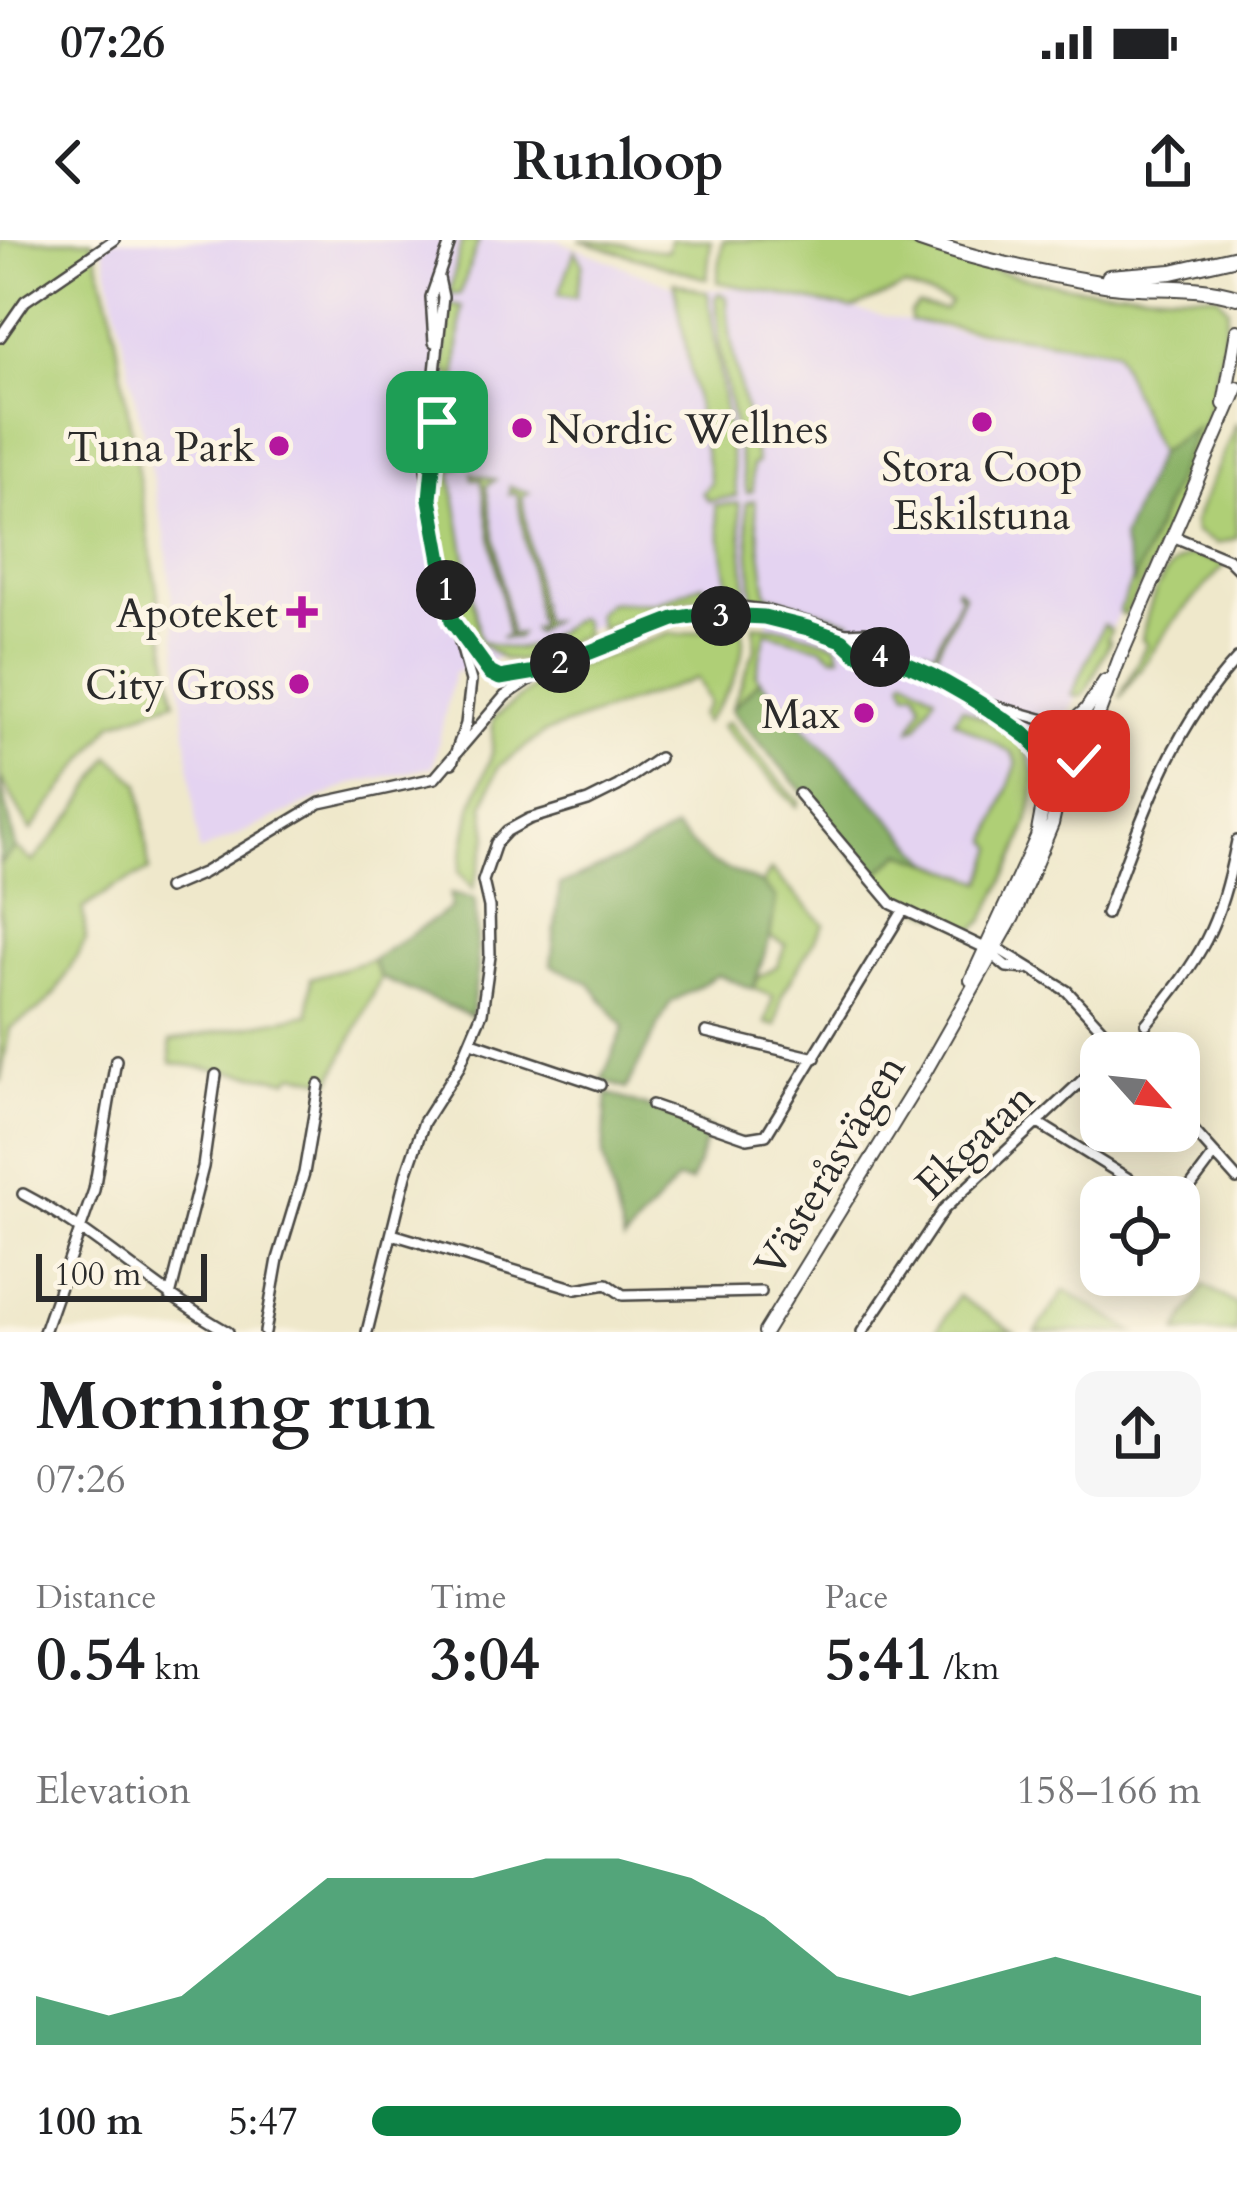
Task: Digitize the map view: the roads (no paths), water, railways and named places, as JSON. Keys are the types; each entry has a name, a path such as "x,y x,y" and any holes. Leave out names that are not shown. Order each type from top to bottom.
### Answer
{"main road":[{"path":"920,240 1023,268 1120,285 1213,289 1237,297"},
{"path":"1080,277 1172,272 1237,256"}],"street":[{"path":"0,338 25,301 114,240"},
{"path":"451,240 431,297 432,400 437,422 430,487 452,621 471,681 470,702 452,763"},
{"path":"1221,423 1237,331"},
{"path":"168,888 203,873 320,803 435,778 505,696 542,671 674,619 704,614 764,617 848,644 854,652 869,647 968,697 1055,766 1071,766 1082,758 1119,660 1237,388"},
{"path":"1174,538 1237,568"},
{"path":"1228,560 1237,550"},
{"path":"704,614 725,605 747,607 866,632 869,647"},
{"path":"452,621 495,675 505,696"},
{"path":"848,644 854,632"},
{"path":"1106,914 1172,752 1237,659"},
{"path":"1043,753 1045,734 1086,710 1119,660"},
{"path":"471,681 542,671"},
{"path":"968,697 1080,731 1086,744"},
{"path":"470,702 484,710 496,708"},
{"name":"Västeråsvägen","path":"991,951 1036,837 1046,789 1043,753"},
{"path":"367,1332 424,1122 472,1042 487,985 489,907 483,881 496,843 529,819 588,801 659,758"},
{"name":"Västeråsvägen","path":"764,1332 820,1248 1019,904 1071,766"},
{"path":"799,794 875,888 903,911 991,951 1007,967 1028,968 1067,991 1102,1032"},
{"path":"1146,1024 1186,977 1217,923 1237,841"},
{"path":"652,1105 747,1138 772,1131 903,911"},
{"path":"706,1032 815,1058"},
{"path":"472,1042 600,1085"},
{"path":"44,1332 94,1190 116,1060"},
{"path":"170,1295 203,1167 216,1075"},
{"name":"Ekgatan","path":"862,1332 944,1209 1080,1083"},
{"path":"266,1332 319,1085"},
{"path":"1038,1123 1124,1176"},
{"path":"1200,1137 1237,1179"},
{"path":"1198,1176 1215,1154"},
{"path":"23,1194 228,1332"},
{"path":"392,1234 576,1289 607,1285 623,1295 760,1292"}],"place":[{"name":"Stora Coop Eskilstuna","path":"982,422"},
{"name":"Nordic Wellnes","path":"522,428"},
{"name":"Tuna Park","path":"279,446"},
{"name":"Apoteket","path":"302,612"},
{"name":"City Gross","path":"299,684"},
{"name":"Max","path":"864,713"}]}
